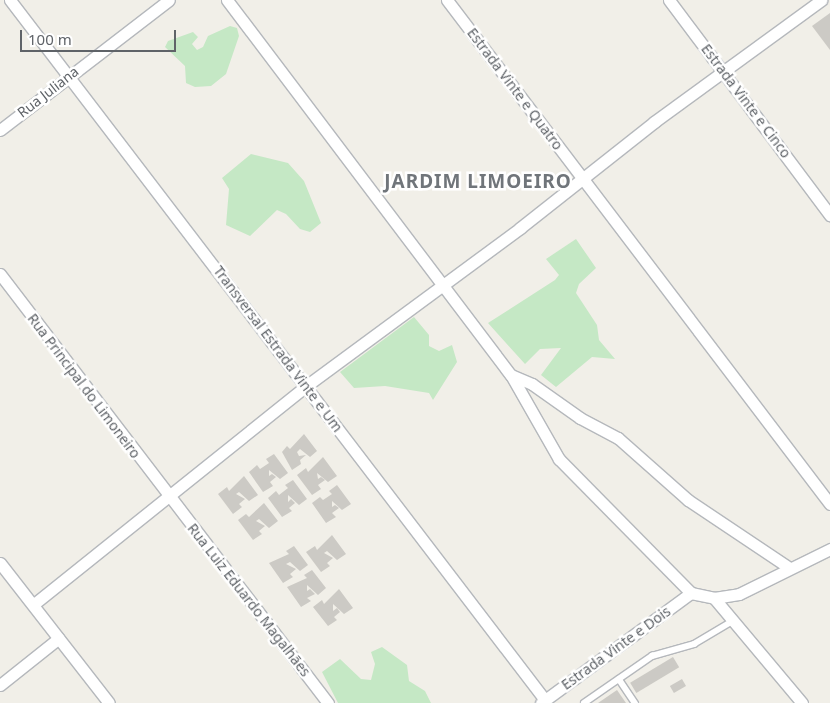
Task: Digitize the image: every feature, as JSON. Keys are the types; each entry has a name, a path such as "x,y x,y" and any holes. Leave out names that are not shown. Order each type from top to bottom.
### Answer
{"street":[{"name":"Transversal Estrada Vinte e Um","path":"10,0 306,386 543,702"},
{"name":"Rua Juliana","path":"0,130 169,0"},
{"path":"227,0 445,284 512,375 559,459 690,593 714,598 739,594 788,567 830,549"},
{"name":"Estrada Vinte e Quatro","path":"447,0 830,504"},
{"name":"Estrada Vinte e Cinco","path":"669,0 724,70 830,215"},
{"path":"34,604 306,386 445,284 724,70 820,0"},
{"name":"Rua Principal do Limoneiro","path":"0,274 169,497"},
{"path":"512,375 532,384 580,418 618,438 688,500 788,567"},
{"name":"Rua Luiz Eduardo Magalhães","path":"169,497 328,703"},
{"path":"1,567 34,604 106,702"},
{"name":"Estrada Vinte e Dois","path":"543,702 690,593"},
{"path":"714,598 731,622 802,703"},
{"path":"0,686 59,638"}],"lane":[{"path":"584,703 652,656 694,644 731,622"},
{"path":"619,679 635,703"}],"green space":[{"path":"230,26 237,28 239,36 226,74 211,86 195,87 186,83 185,66 165,47 168,41 193,32 198,37 192,44 197,50 203,47 208,36"},
{"path":"251,154 288,163 304,181 321,223 310,232 300,229 286,214 277,210 250,236 226,225 229,189 222,178"},
{"path":"576,239 596,268 579,284 576,293 597,325 599,340 615,359 592,357 556,387 541,375 561,348 540,349 525,364 488,323 555,280 559,275 546,259"},
{"path":"414,317 429,335 429,346 439,351 452,345 457,362 433,400 429,393 385,386 354,388 340,372"},
{"path":"382,647 407,665 409,681 425,691 431,703 338,703 322,672 340,659 361,679 371,680 375,664 371,652"}],"building":[{"path":"830,13 830,50 812,26"},
{"path":"304,434 317,451 310,457 300,449 297,452 299,456 306,455 300,460 301,464 292,470 282,452 287,446 290,449"},
{"path":"274,454 288,473 280,479 269,470 269,476 272,474 276,477 270,482 273,486 263,492 249,472 257,465 260,469 269,463 266,459"},
{"path":"323,457 337,476 328,482 317,473 318,479 321,477 325,480 318,485 321,489 312,495 297,475 306,468 308,472"},
{"path":"244,476 258,495 249,501 239,492 236,494 245,499 239,504 242,507 233,514 218,494 227,487 229,491"},
{"path":"293,480 307,499 299,505 288,495 288,502 291,499 295,503 289,508 292,511 282,517 268,498 276,491 279,495 288,488 285,485"},
{"path":"337,485 351,504 342,510 332,501 332,507 335,505 339,508 332,513 336,517 326,523 312,503 320,497 323,500 332,494 329,491"},
{"path":"264,503 278,521 269,528 259,519 256,521 265,526 259,531 262,534 253,540 238,520 246,514 249,517"},
{"path":"332,535 346,554 337,560 327,551 324,553 333,558 327,563 330,566 321,572 306,552 315,546 317,550"},
{"path":"294,546 308,565 300,571 290,562 286,564 296,569 290,574 293,577 283,583 269,563 289,554 286,551"},
{"path":"312,570 326,588 318,595 307,585 307,591 310,589 315,594 307,598 311,601 301,607 287,587 307,578 304,575"},
{"path":"339,589 353,608 344,614 333,604 333,611 337,608 340,612 334,617 337,620 328,626 313,607 322,600 324,604"},
{"path":"673,657 679,667 636,693 630,683"},
{"path":"682,679 686,686 674,693 670,686"},
{"path":"617,690 626,703 598,703"}],"district":[{"name":"JARDIM LIMOEIRO","path":"478,182"}]}
